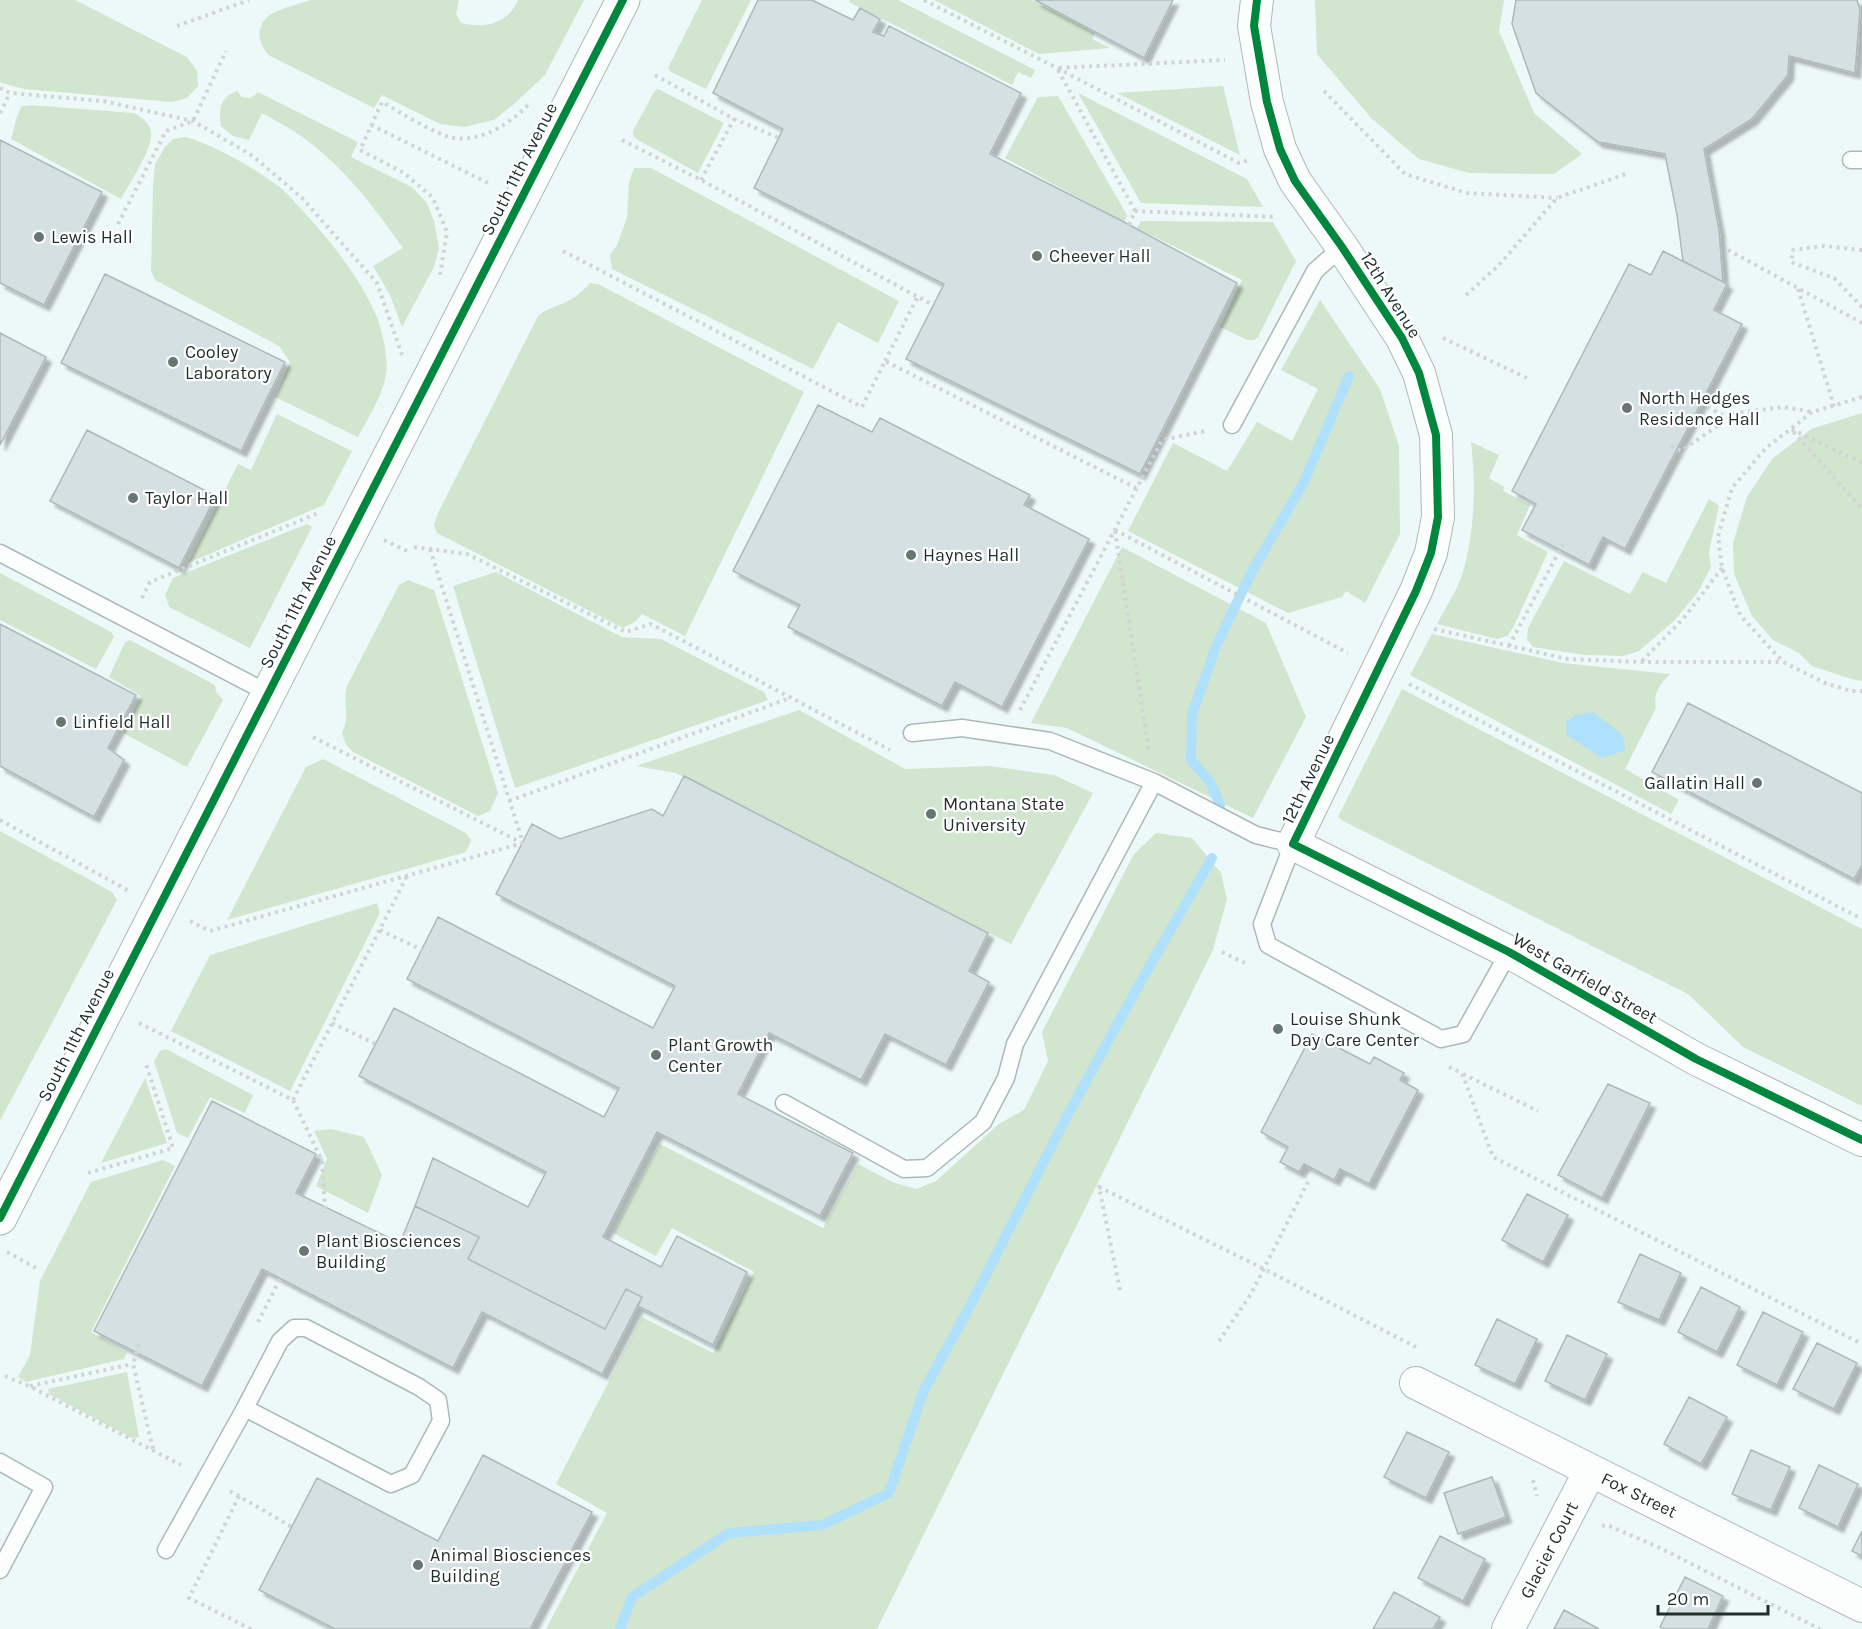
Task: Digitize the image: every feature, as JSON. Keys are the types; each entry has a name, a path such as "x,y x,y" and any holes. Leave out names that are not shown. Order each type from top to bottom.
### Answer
{"street":[{"name":"South 11th Avenue","path":"0,1218 623,0"},
{"name":"12th Avenue","path":"1257,0 1254,26 1267,102 1280,149 1295,181 1402,338 1419,373 1436,435 1438,517 1431,553 1416,591 1293,844"},
{"name":"West Garfield Street","path":"1293,844 1509,952 1696,1059 1862,1140"},
{"name":"Fox Street","path":"1416,1383 1862,1606"},
{"name":"Glacier Court","path":"1508,1629 1590,1471"}],"lane":[{"path":"1232,425 1314,271 1342,247"},
{"path":"0,554 268,693"},
{"path":"912,733 962,728 1050,741 1154,782 1256,835 1293,844 1262,924 1268,945 1441,1039 1463,1034 1509,952"},
{"path":"784,1103 904,1169 927,1168 983,1122 1006,1078 1015,1044 1154,782"},
{"path":"166,1550 280,1341 294,1328 306,1328 419,1387 438,1400 441,1421 412,1475 391,1484 245,1408"},
{"path":"0,1462 45,1487 0,1570"}],"path":[{"path":"177,26 249,0"},
{"path":"924,0 1239,163 1250,159"},
{"path":"118,224 166,131 193,121 226,51"},
{"path":"1057,68 1225,60"},
{"path":"1057,68 1135,211"},
{"path":"655,75 734,119 779,138"},
{"path":"0,88 10,93 103,101 193,121 253,156 302,198 378,283 403,359"},
{"path":"1324,91 1405,174 1467,193 1557,198 1626,174"},
{"path":"0,113 10,93"},
{"path":"439,279 447,232 432,198 404,173 360,150 382,102 429,128 453,138 480,137 514,119 528,104"},
{"path":"701,180 734,119"},
{"path":"371,125 492,185"},
{"path":"622,140 933,304"},
{"path":"1466,295 1499,265 1557,198"},
{"path":"1135,211 1277,217"},
{"path":"1129,225 1135,211"},
{"path":"1862,250 1824,246 1793,250 1791,262 1834,278 1862,307"},
{"path":"1728,250 1862,322"},
{"path":"563,251 862,407 918,296"},
{"path":"1798,288 1834,406"},
{"path":"1443,338 1529,379"},
{"path":"885,361 1136,488"},
{"path":"1862,397 1812,412 1765,449 1732,488 1718,536 1722,568 1740,615 1783,662 1825,683 1851,691 1862,691"},
{"path":"1694,400 1729,418"},
{"path":"1671,446 1681,451 1736,413 1784,407 1812,412"},
{"path":"1018,714 1162,440 1232,425"},
{"path":"1791,429 1862,463"},
{"path":"1791,429 1862,509"},
{"path":"130,621 150,582 325,510 411,553"},
{"path":"1115,530 1349,654"},
{"path":"1115,530 1154,782"},
{"path":"1509,646 1564,542"},
{"path":"414,547 467,554 626,632 651,624 891,750"},
{"path":"430,549 522,843"},
{"path":"1641,662 1683,619 1722,568"},
{"path":"1431,628 1568,659 1641,662 1783,662"},
{"path":"1403,681 1862,919"},
{"path":"509,801 790,698"},
{"path":"313,737 522,843"},
{"path":"0,820 210,931 522,843"},
{"path":"293,1100 407,876"},
{"path":"380,930 422,950"},
{"path":"1222,951 1254,967"},
{"path":"107,1008 293,1100 322,1161 325,1208"},
{"path":"333,1023 376,1044"},
{"path":"88,1173 173,1148 145,1061"},
{"path":"1441,1063 1538,1111"},
{"path":"1462,1074 1493,1157 1862,1344"},
{"path":"1219,1341 1251,1294 1308,1182"},
{"path":"0,1248 38,1269"},
{"path":"139,1344 133,1364 153,1450"},
{"path":"29,1386 133,1364"},
{"path":"5,1376 153,1450 240,1496 292,1527"},
{"path":"1532,1478 1539,1501"},
{"path":"240,1496 189,1598 251,1629"},
{"path":"1595,1528 1607,1525 1658,1547 1820,1629"}],"green space":[{"path":"0,0 75,0 187,57 197,71 198,86 187,98 172,102 24,89 2,83 0,82"},
{"path":"311,0 459,0 456,14 461,23 487,25 508,15 518,0 584,0 545,75 494,120 464,127 440,124 382,95 374,108 270,56 260,41 260,29 265,19 279,10"},
{"path":"702,0 751,0 706,89 671,72 668,68"},
{"path":"850,0 898,0 1035,70 1031,78 1018,72 1012,85 849,2"},
{"path":"934,0 1032,0 1095,33 1092,39 1110,48 1039,54"},
{"path":"1315,0 1504,0 1499,31 1534,113 1582,154 1554,174 1469,173 1419,159 1371,118 1317,54"},
{"path":"1223,86 1240,155 1117,93"},
{"path":"658,89 724,123 698,173 633,136 633,131 654,92"},
{"path":"237,91 242,97 251,98 258,92 358,142 351,157 412,187 427,203 434,221 439,248 434,267 402,327 390,295 373,266 403,248 380,216 341,170 295,132 262,113 249,140 233,136 221,126 220,115 224,100"},
{"path":"1078,93 1247,179 1263,207 1141,203"},
{"path":"1058,96 1127,215 1124,222 1005,158 1038,97"},
{"path":"22,106 133,113 146,122 151,134 149,145 121,199 11,139 16,118"},
{"path":"186,137 236,159 282,189 324,235 361,286 380,327 387,368 378,399 358,437 275,397 290,362 279,346 155,280 151,271 155,164 165,147 173,139"},
{"path":"634,168 651,168 899,301 878,343 838,322 813,369 612,269 610,255 617,245 627,218 629,182"},
{"path":"1141,221 1273,222 1296,261 1258,337 1254,340 1247,340 1220,327 1242,280 1137,228"},
{"path":"590,283 598,284 804,392 685,636 642,614 636,621 623,628 437,533 434,525 538,316 573,298"},
{"path":"1320,300 1380,389 1399,446 1400,534 1365,603 1346,591 1342,597 1288,613 1128,531 1173,443 1227,471 1257,422 1292,441 1318,389 1281,370"},
{"path":"1862,413 1862,681 1812,666 1799,653 1773,640 1752,616 1734,574 1733,543 1747,497 1772,459 1811,429"},
{"path":"277,414 352,451 324,505 188,563 238,464 251,470"},
{"path":"1471,442 1499,455 1489,478 1504,487 1503,491 1530,505 1517,535 1548,552 1513,628 1507,636 1497,639 1437,624 1460,581 1470,542 1474,492"},
{"path":"1709,499 1719,506 1709,552 1711,567 1698,592 1675,620 1639,651 1623,656 1585,655 1533,647 1527,639 1528,628 1564,561 1630,594 1643,572 1666,583"},
{"path":"307,524 312,527 250,648 169,607 165,595 173,578"},
{"path":"1122,547 1266,623 1306,717 1253,818 1067,728 1031,723"},
{"path":"496,572 622,637 661,639 764,692 768,700 515,788 453,586"},
{"path":"0,573 111,632 114,637 96,669 0,620"},
{"path":"408,580 434,590 498,793 490,811 478,816 353,752 345,743 342,733 346,720 347,686 399,585"},
{"path":"1432,634 1563,663 1670,674 1658,689 1656,708 1625,769 1679,800 1671,814 1410,675"},
{"path":"130,640 215,685 216,692 223,700 187,767 123,733 141,696 109,677 125,642"},
{"path":"1402,689 1862,929 1862,1106 1743,1047 1688,994 1338,817"},
{"path":"799,710 905,769 990,766 1054,775 1093,793 1011,944 676,773 636,766"},
{"path":"323,759 466,833 471,840 466,852 227,920 306,767"},
{"path":"0,831 112,892 117,900 0,1121"},
{"path":"1156,833 1192,838 1221,873 1227,899 1213,950 877,1629 546,1629 607,1513 556,1484 642,1317 713,1353 754,1272 672,1228 656,1256 613,1233 660,1144 823,1228 858,1164 892,1182 916,1189 936,1181 999,1124 1024,1110 1048,1061 1042,1032 1134,854"},
{"path":"377,903 380,913 290,1091 171,1031 210,955"},
{"path":"166,1049 253,1095 245,1113 210,1097 188,1138 177,1133 154,1061 160,1051"},
{"path":"145,1078 167,1143 101,1163"},
{"path":"331,1129 364,1137 382,1175 368,1213 316,1186 327,1159 314,1131"},
{"path":"163,1160 175,1166 91,1332 127,1353 124,1359 26,1382 18,1377 30,1355 40,1281 91,1182"},
{"path":"127,1372 139,1437 132,1438 49,1394 48,1389"}],"water":[{"path":"1593,712 1622,734 1626,750 1602,758 1567,735 1566,722 1576,715"}],"building":[{"name":"Cheever Hall","path":"758,0 812,0 853,20 860,8 880,19 873,32 884,36 889,26 1021,93 990,154 1237,283 1140,474 906,359 944,284 754,188 783,129 713,93"},
{"path":"1035,0 1173,0 1144,58"},
{"path":"1516,0 1857,0 1860,10 1855,73 1789,56 1788,75 1752,119 1704,149 1719,230 1723,282 1683,261 1665,154 1598,142 1536,93 1512,24"},
{"name":"Lewis Hall","path":"0,140 102,192 44,305 0,283"},
{"name":"North Hedges Residence Hall","path":"1663,251 1727,284 1714,310 1742,324 1625,549 1603,537 1589,565 1522,530 1536,504 1512,491 1629,264 1651,275"},
{"name":"Cooley Laboratory","path":"105,274 285,362 241,451 61,363"},
{"path":"0,333 46,357 0,445"},
{"name":"Haynes Hall","path":"818,405 872,432 880,418 1030,495 1024,505 1089,539 1002,707 955,682 942,706 788,627 800,605 733,571"},
{"name":"Taylor Hall","path":"87,430 216,496 179,568 50,501"},
{"name":"Linfield Hall","path":"0,624 136,695 108,748 124,760 94,817 0,766"},
{"name":"Linfield Hall","path":"0,624 136,695 108,748 124,760 94,817 0,766"},
{"name":"Gallatin Hall","path":"1688,703 1862,793 1862,865 1854,879 1652,772"},
{"name":"Plant Growth Center","path":"684,776 988,933 969,971 989,982 946,1065 885,1034 861,1080 769,1033 738,1094 853,1153 820,1216 657,1132 603,1237 661,1267 677,1236 747,1272 713,1345 638,1306 642,1297 626,1289 605,1329 468,1259 479,1237 415,1206 433,1158 528,1207 546,1172 359,1076 394,1008 604,1117 619,1088 407,979 438,917 653,1028 675,986 496,894 532,824 560,839 652,809 663,816"},
{"path":"1312,1034 1370,1064 1374,1057 1404,1073 1400,1080 1418,1090 1369,1184 1340,1169 1334,1180 1304,1164 1299,1172 1280,1162 1288,1147 1261,1132"},
{"path":"1608,1084 1650,1103 1602,1198 1558,1175"},
{"name":"Plant Biosciences Building","path":"212,1101 316,1154 296,1193 400,1243 415,1206 479,1237 468,1259 605,1329 626,1289 642,1297 602,1374 482,1312 453,1368 262,1269 202,1386 94,1331"},
{"path":"1527,1194 1568,1215 1543,1262 1502,1240"},
{"path":"1640,1254 1681,1273 1659,1320 1618,1302"},
{"path":"1701,1287 1740,1307 1717,1352 1678,1332"},
{"path":"1763,1312 1803,1332 1777,1385 1737,1365"},
{"path":"1497,1319 1537,1339 1515,1384 1475,1365"},
{"path":"1567,1335 1607,1354 1585,1400 1545,1381"},
{"path":"1817,1343 1857,1363 1834,1409 1793,1389"},
{"path":"1689,1397 1727,1417 1701,1464 1664,1444"},
{"path":"1407,1432 1449,1452 1426,1498 1384,1477"},
{"path":"1751,1450 1790,1467 1771,1510 1732,1494"},
{"name":"Animal Biosciences Building","path":"483,1455 592,1512 530,1629 335,1629 259,1590 317,1478 438,1541"},
{"path":"1819,1465 1858,1484 1838,1527 1799,1508"},
{"path":"1492,1477 1506,1517 1458,1534 1444,1493"},
{"path":"1862,1531 1862,1556 1852,1551"},
{"path":"1440,1536 1485,1559 1463,1601 1418,1578"},
{"path":"1685,1577 1723,1596 1708,1629 1664,1629 1660,1627"},
{"path":"1394,1592 1440,1617 1433,1629 1373,1629"},
{"path":"1564,1610 1599,1629 1554,1629"}],"waterway":[{"path":"1220,805 1211,783 1191,760 1192,714 1217,644 1252,571 1303,484 1349,376"},
{"path":"620,1629 632,1597 729,1533 822,1525 889,1493 923,1392 970,1306 1065,1120 1212,858"}],"cycle path":[{"path":"0,1218 623,0"},
{"path":"1257,0 1254,26 1267,102 1280,149 1295,181 1402,338 1419,373 1436,435 1438,517 1431,553 1416,591 1293,844 1509,952 1696,1059 1862,1140"}],"place":[{"name":"Lewis Hall","path":"39,237"},
{"name":"Cheever Hall","path":"1037,256"},
{"name":"Cooley Laboratory","path":"173,362"},
{"name":"North Hedges Residence Hall","path":"1627,408"},
{"name":"Taylor Hall","path":"133,498"},
{"name":"Haynes Hall","path":"911,555"},
{"name":"Linfield Hall","path":"61,722"},
{"name":"Gallatin Hall","path":"1757,783"},
{"name":"Montana State University","path":"931,814"},
{"name":"Louise Shunk Day Care Center","path":"1278,1029"},
{"name":"Plant Growth Center","path":"656,1055"},
{"name":"Plant Biosciences Building","path":"304,1251"},
{"name":"Animal Biosciences Building","path":"418,1565"}]}
